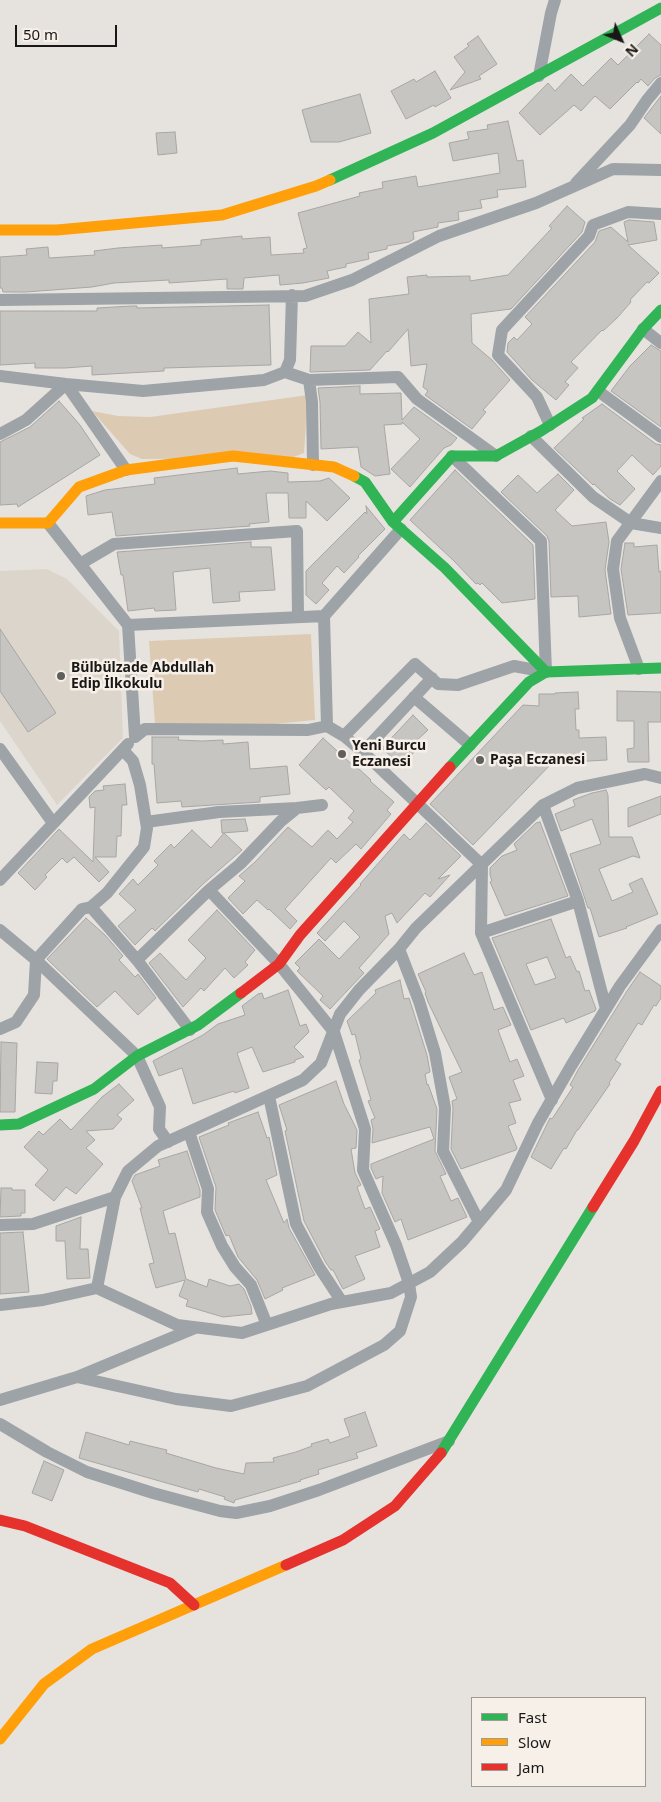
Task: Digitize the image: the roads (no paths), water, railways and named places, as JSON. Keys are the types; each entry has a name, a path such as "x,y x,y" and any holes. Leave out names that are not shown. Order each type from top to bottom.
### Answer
{"street":[{"path":"539,76 555,0"},
{"path":"0,230 57,230 222,215 316,186 433,133 661,8"},
{"path":"573,186 630,125 661,83"},
{"path":"0,300 306,296 352,280 439,236 536,203 613,170 661,170"},
{"path":"550,425 537,397 498,355 502,330 589,236 593,225 628,212 661,214"},
{"path":"285,372 290,360 292,295"},
{"path":"452,456 496,456 592,398 643,329 661,310"},
{"path":"643,329 661,343"},
{"path":"0,376 143,391 264,380 285,372 309,380 398,377 417,399 496,456"},
{"path":"309,380 312,402 313,465"},
{"path":"0,434 26,420 66,384"},
{"path":"66,384 126,470"},
{"path":"598,391 661,438"},
{"path":"531,436 594,497 630,523 661,528"},
{"path":"0,523 48,523 79,487 126,470 233,456 334,467 365,482 397,526 445,568 546,672"},
{"path":"327,726 324,616 452,456"},
{"path":"452,456 541,541 546,672"},
{"path":"639,669 620,618 613,569 616,541 661,481"},
{"path":"48,523 128,625 135,737"},
{"path":"80,564 114,544 297,531 298,617"},
{"path":"128,625 324,616"},
{"path":"344,736 415,664 438,684 458,684 514,666 546,672 661,668"},
{"path":"0,1125 19,1124 94,1089 137,1056 190,1030 279,964 300,935 416,803 530,682 546,672"},
{"path":"362,752 432,678"},
{"path":"414,697 470,745"},
{"path":"0,880 122,750 145,729 308,730 327,726 344,736 362,752 482,865 481,933 552,1100"},
{"path":"0,749 54,823"},
{"path":"0,1030 16,1022 34,995 36,960 82,909 90,907 107,893 144,848 147,828 140,785 133,761 122,750"},
{"path":"97,1288 115,1197 128,1171 158,1146 303,1080 321,1063 340,1014 359,990 399,949 416,928 544,805 577,788 645,774 661,778"},
{"path":"146,822 220,812 322,805"},
{"path":"544,805 578,901 606,1009"},
{"path":"137,960 209,890 240,864 281,821 297,808"},
{"path":"77,1377 176,1399 231,1406 308,1386 384,1345 400,1331 411,1297 409,1283 396,1245 363,1170 365,1129 334,1032 279,964 209,890"},
{"path":"481,933 578,901"},
{"path":"90,907 137,960 190,1030"},
{"path":"0,930 36,960 137,1056 160,1106 160,1129 168,1142"},
{"path":"0,1306 43,1300 97,1288 177,1325 242,1333 342,1302 391,1293 430,1272 462,1242 506,1190 538,1123 620,986 661,930"},
{"path":"399,949 419,1001 435,1053 445,1108 443,1151 479,1222"},
{"path":"0,1739 44,1684 92,1649 343,1540 395,1506 439,1457 634,1141 661,1091"},
{"path":"269,1096 296,1224 319,1267 342,1302"},
{"path":"189,1132 208,1189 207,1212 222,1246 235,1267 250,1285 267,1325"},
{"path":"0,1225 33,1224 115,1197"},
{"path":"0,1400 77,1377 197,1328"},
{"path":"0,1424 47,1452 87,1472 153,1493 220,1511 236,1513 270,1506 303,1495 448,1441"},
{"path":"0,1520 25,1526 147,1573 170,1584 194,1605"}],"place":[{"name":"Bülbülzade Abdullah Edip İlkokulu","path":"61,676"},
{"name":"Yeni Burcu Eczanesi","path":"342,754"},
{"name":"Paşa Eczanesi","path":"480,760"}]}
